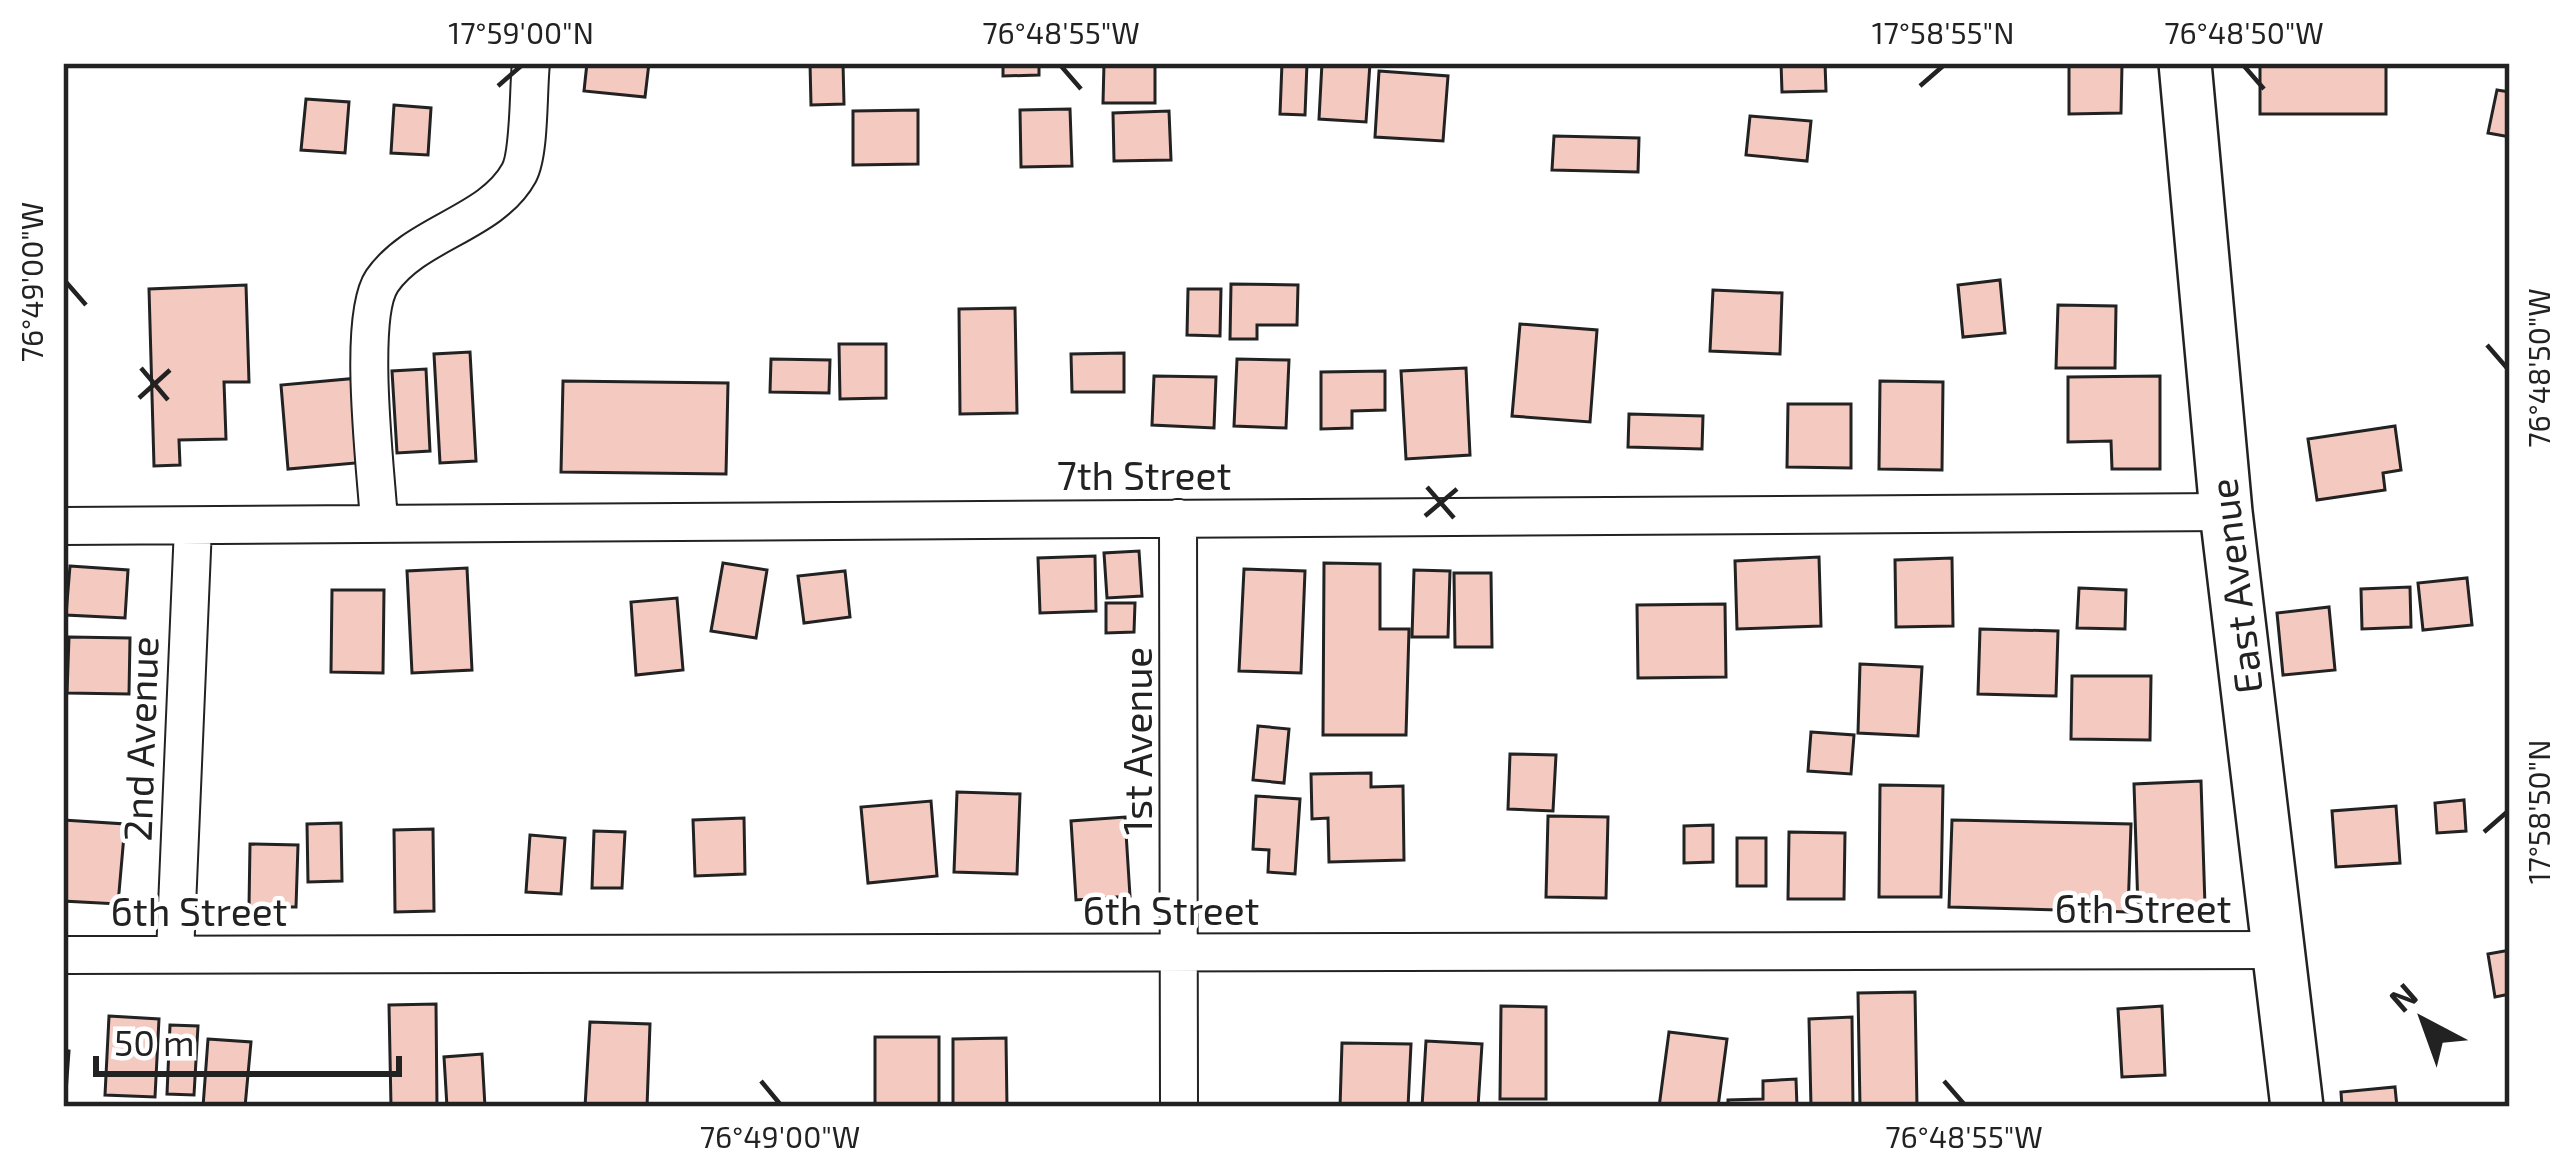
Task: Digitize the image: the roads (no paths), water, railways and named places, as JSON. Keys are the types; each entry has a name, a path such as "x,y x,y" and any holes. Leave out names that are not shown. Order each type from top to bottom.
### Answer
{"main road":[{"name":"East Avenue","path":"2185,63 2226,512 2297,1107"}],"street":[{"path":"379,521 369,362 381,282 430,235 493,202 520,171 531,63"},
{"name":"7th Street","path":"63,526 2226,512"},
{"name":"1st Avenue","path":"1178,518 1179,1107"},
{"name":"2nd Avenue","path":"175,954 193,527"},
{"name":"6th Street","path":"63,955 2280,950"}]}
